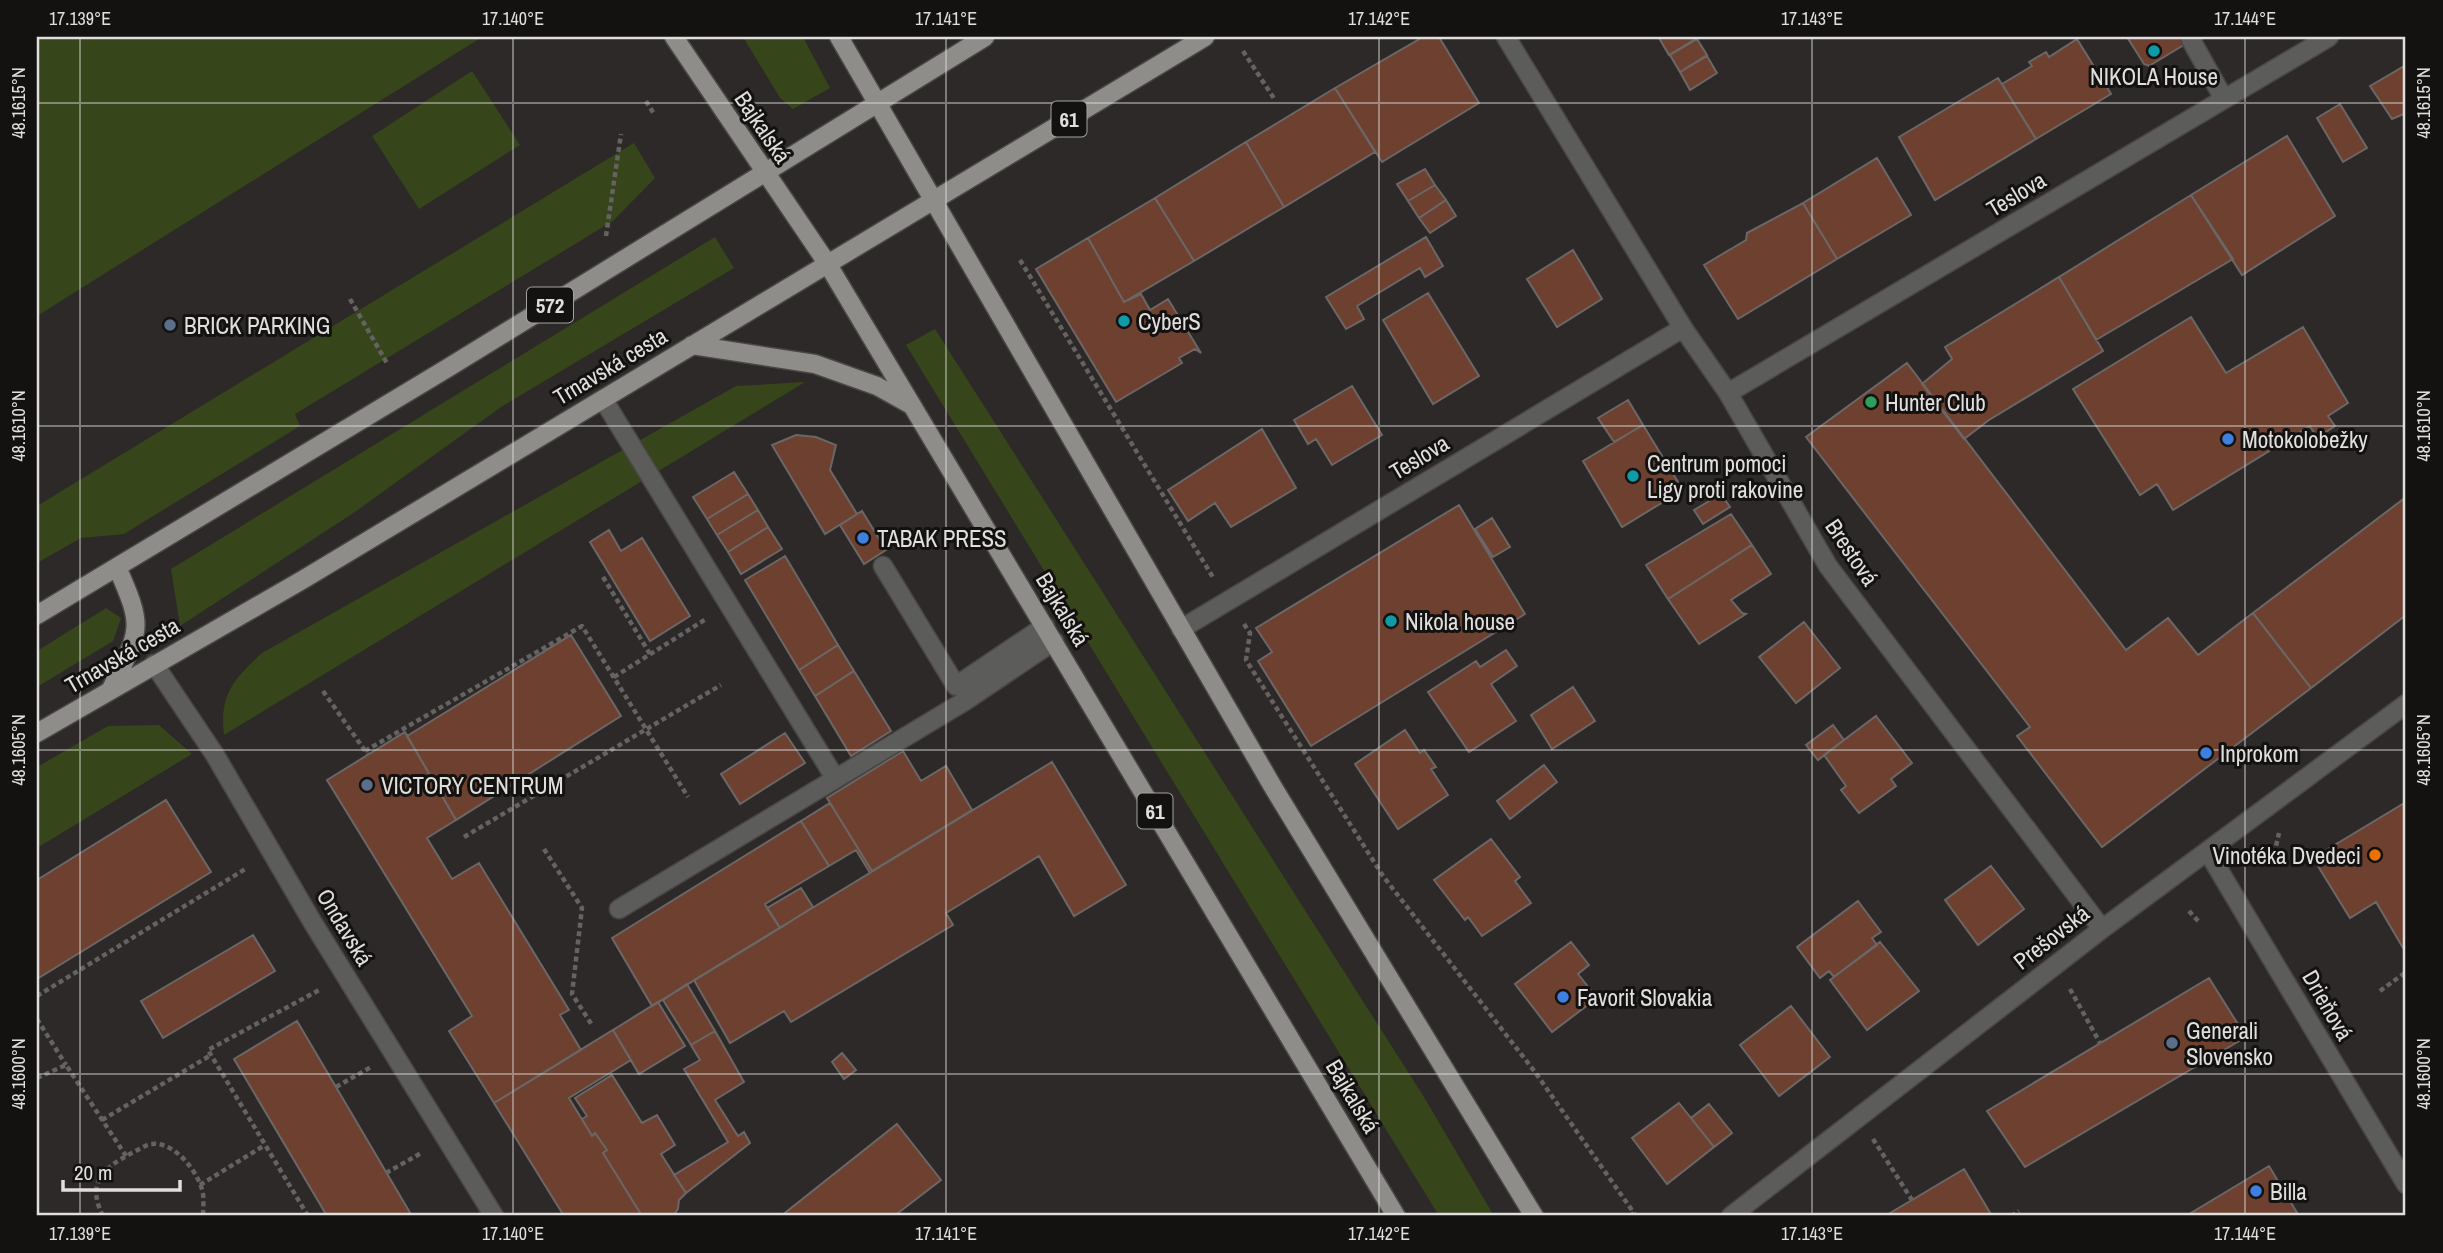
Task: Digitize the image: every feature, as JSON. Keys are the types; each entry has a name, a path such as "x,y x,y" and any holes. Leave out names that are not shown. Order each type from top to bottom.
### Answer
{"main road":[{"name":"Bajkalská","path":"674,37 827,263 1396,1216"},
{"path":"839,37 1181,629 1534,1216"},
{"path":"763,171 985,37"},
{"name":"Trnavská cesta","path":"37,733 304,579 1205,37"},
{"name":"572","path":"37,615 435,376 763,171"},
{"path":"692,345 816,364 877,386 914,407"},
{"path":"111,689 135,639 137,624 134,605 117,567"}],"street":[{"name":"Brestová","path":"1506,37 1683,328 1728,393 1828,566 2102,929"},
{"name":"Teslova","path":"1728,393 2224,99 2306,42 2329,37"},
{"path":"2191,40 2224,99"},
{"name":"Teslova","path":"1181,629 1683,328"},
{"path":"603,399 835,778"},
{"path":"883,566 960,694"},
{"path":"619,909 835,778 1049,633"},
{"name":"Ondavská","path":"154,664 215,755 313,923 494,1216"},
{"name":"Prešovská","path":"1731,1216 2102,929 2406,704"},
{"name":"Drieňová","path":"2208,852 2406,1184"}],"path":[{"path":"1242,51 1275,100"},
{"path":"646,101 653,114"},
{"path":"606,237 621,134"},
{"path":"1020,260 1194,548 1250,633 1246,660 1383,876 1535,1072 1634,1213 1630,1216"},
{"path":"350,299 388,365"},
{"path":"603,577 650,654"},
{"path":"614,677 728,606"},
{"path":"323,691 366,753 582,626 688,797"},
{"path":"464,837 721,685"},
{"path":"2255,860 2276,846"},
{"path":"544,849 582,908 572,994 592,1025"},
{"path":"37,996 254,864"},
{"path":"2189,911 2200,923"},
{"path":"2380,991 2406,972"},
{"path":"308,1216 208,1050 324,987"},
{"path":"2069,988 2101,1043"},
{"path":"37,1019 125,1156"},
{"path":"102,1120 211,1055"},
{"path":"37,1078 66,1065"},
{"path":"336,1087 375,1065"},
{"path":"1873,1138 1912,1200"},
{"path":"103,1216 96,1202 98,1180 110,1164 152,1143 171,1148 189,1165 200,1185 203,1216"},
{"path":"200,1185 265,1145"},
{"path":"386,1173 426,1149"},
{"path":"2011,1216 2019,1212"}],"green space":[{"path":"37,37 482,37 37,316"},
{"path":"743,37 803,37 830,88 793,109 780,98"},
{"path":"472,71 520,145 419,209 372,136"},
{"path":"634,143 655,178 613,221 295,414 300,426 124,534 81,538 37,563 37,506"},
{"path":"715,237 734,268 501,407 352,514 180,626 171,569"},
{"path":"935,329 1424,1097 1494,1216 1439,1216 906,345"},
{"path":"805,382 224,735 226,698 236,680 262,653 736,386"},
{"path":"106,608 121,618 113,641 37,687 37,651"},
{"path":"159,725 192,754 37,848 37,767 108,726"}],"building":[{"path":"1423,37 1439,37 1479,103 1382,162 1335,88"},
{"name":"NIKOLA House","path":"2127,37 2197,37 2149,66 2144,64"},
{"path":"1659,38 1697,38 1669,55"},
{"path":"1697,39 1707,55 1680,72 1670,55"},
{"path":"2077,39 2111,94 2036,139 2002,84 2032,66 2029,62 2046,52 2049,57"},
{"path":"1707,56 1717,73 1690,90 1680,72"},
{"path":"2406,65 2406,113 2392,119 2370,86"},
{"path":"1998,78 2036,139 1935,200 1899,137"},
{"path":"1335,88 1375,152 1284,207 1246,142"},
{"path":"2340,104 2367,148 2343,162 2317,118"},
{"path":"2287,136 2335,216 2242,275 2191,195"},
{"path":"1246,142 1284,207 1194,261 1155,198"},
{"path":"1877,158 1911,215 1837,259 1803,203"},
{"path":"1425,169 1435,185 1408,201 1397,184"},
{"path":"1435,185 1446,200 1419,218 1408,201"},
{"path":"2191,195 2233,259 2096,340 2059,277"},
{"path":"1155,198 1194,261 1124,302 1088,238"},
{"path":"1446,200 1456,216 1430,233 1419,218"},
{"path":"1803,203 1837,259 1738,319 1704,265 1746,240 1747,233"},
{"path":"1426,237 1443,266 1425,277 1420,268 1357,306 1364,319 1346,329 1326,297"},
{"name":"CyberS","path":"1088,238 1124,302 1141,294 1150,310 1168,299 1201,353 1195,349 1179,358 1182,363 1116,402 1036,269"},
{"path":"1573,250 1602,299 1557,327 1527,279"},
{"path":"2059,277 2103,351 1989,420 1964,439 1922,384 1952,359 1945,347"},
{"path":"1428,293 1479,376 1433,404 1383,320"},
{"path":"2191,317 2226,373 2303,327 2348,403 2328,416 2335,426 2317,438 2310,426 2173,510 2157,484 2140,495 2073,389"},
{"path":"1907,363 2126,650 2168,618 2198,655 2253,613 2311,688 2102,847 2017,736 2030,727 1806,437"},
{"path":"1352,386 1382,435 1332,465 1316,439 1308,444 1294,420"},
{"path":"1628,400 1643,425 1614,442 1598,418"},
{"name":"Centrum pomoci Ligy proti rakovine","path":"1643,425 1683,490 1622,527 1583,461"},
{"path":"1262,429 1296,488 1231,527 1215,503 1188,521 1168,490"},
{"path":"796,435 816,437 836,445 830,470 857,514 825,534 772,445"},
{"path":"734,472 748,494 707,519 693,497"},
{"path":"748,494 758,510 717,535 707,519"},
{"path":"1721,494 1730,507 1703,524 1694,510"},
{"path":"2406,497 2406,615 2311,688 2253,613"},
{"name":"Nikola house","path":"1459,505 1525,614 1311,746 1258,661 1272,652 1256,628"},
{"path":"758,510 768,527 728,552 717,535"},
{"name":"TABAK PRESS","path":"862,511 886,550 864,564 840,525"},
{"path":"1731,514 1752,545 1668,599 1646,565"},
{"path":"1492,518 1510,547 1493,557 1475,529"},
{"path":"768,527 782,549 741,574 728,552"},
{"path":"609,530 621,551 642,538 690,616 650,641 590,542"},
{"path":"1752,545 1771,574 1731,600 1746,614 1699,644 1668,599"},
{"path":"785,556 838,645 799,670 745,580"},
{"path":"1804,622 1840,668 1796,703 1759,657"},
{"path":"571,635 621,716 456,820 407,736"},
{"path":"838,645 854,671 815,696 799,670"},
{"path":"1506,650 1517,666 1491,684 1516,721 1469,752 1428,692 1476,661 1480,667"},
{"path":"854,671 891,731 851,756 815,696"},
{"path":"1573,687 1595,721 1552,749 1531,715"},
{"path":"1876,716 1912,763 1891,779 1896,786 1859,813 1841,790 1846,786 1824,755"},
{"path":"1833,725 1844,740 1818,760 1806,745"},
{"path":"1405,730 1420,753 1424,750 1436,767 1431,769 1448,795 1398,829 1355,764"},
{"path":"405,732 456,820 427,838 452,879 479,863 569,1010 560,1015 581,1050 494,1103 449,1031 472,1016 327,780"},
{"path":"785,733 805,763 740,804 721,774"},
{"path":"903,751 921,781 946,766 972,810 872,871 827,798"},
{"path":"1052,762 1126,885 1074,916 1039,856 946,913 953,925 791,1022 784,1011 730,1043 694,980"},
{"path":"1544,765 1557,782 1510,819 1497,801"},
{"path":"166,800 211,872 37,979 37,880"},
{"path":"2406,802 2406,953 2376,902 2350,918 2313,858"},
{"path":"830,803 872,871 870,873 856,850 829,866 801,821"},
{"path":"801,821 829,866 765,904 780,928 652,1006 612,938"},
{"path":"1491,839 1520,877 1515,881 1531,903 1482,936 1468,917 1465,920 1434,880"},
{"path":"1991,866 2024,909 1978,945 1945,900"},
{"path":"801,888 813,907 780,928 767,908"},
{"path":"1858,901 1881,932 1872,938 1877,945 1834,977 1829,971 1820,978 1797,947"},
{"path":"253,935 275,971 163,1038 141,1001"},
{"path":"1571,942 1589,965 1578,974 1597,998 1552,1032 1515,984"},
{"path":"1880,942 1919,991 1867,1030 1830,980"},
{"path":"2209,978 2246,1037 2025,1167 1987,1111"},
{"path":"687,984 715,1031 691,1045 663,1000"},
{"path":"658,1002 685,1046 639,1074 613,1030"},
{"path":"1791,1006 1830,1057 1779,1096 1740,1045"},
{"path":"297,1021 412,1216 327,1216 234,1059"},
{"path":"613,1030 631,1060 569,1098 592,1136 595,1133 607,1150 603,1153 642,1216 564,1216 494,1103"},
{"path":"715,1031 744,1082 715,1100 738,1136 744,1132 750,1143 686,1193 674,1175 728,1142 684,1069 700,1060 691,1045"},
{"path":"842,1053 856,1070 844,1079 832,1062"},
{"path":"612,1075 642,1123 657,1115 675,1145 661,1154 686,1193 679,1200 678,1209 673,1216 642,1216 603,1153 607,1150 595,1133 592,1136 582,1119 587,1116 575,1098"},
{"path":"1679,1103 1714,1147 1667,1184 1632,1138"},
{"path":"1709,1104 1732,1133 1714,1147 1691,1118"},
{"path":"897,1124 941,1180 894,1216 781,1216"},
{"name":"Billa","path":"2269,1166 2299,1216 2186,1216"},
{"path":"1964,1169 1992,1216 1885,1216 1912,1200"}],"place":[{"name":"NIKOLA House","path":"2154,51"},
{"name":"CyberS","path":"1124,321"},
{"name":"BRICK PARKING","path":"170,325"},
{"name":"Hunter Club","path":"1871,402"},
{"name":"Motokolobežky","path":"2228,439"},
{"name":"Centrum pomoci Ligy proti rakovine","path":"1633,476"},
{"name":"TABAK PRESS","path":"863,538"},
{"name":"Nikola house","path":"1391,621"},
{"name":"Inprokom","path":"2206,753"},
{"name":"VICTORY CENTRUM","path":"367,785"},
{"name":"Vinotéka Dvedeci","path":"2375,855"},
{"name":"Favorit Slovakia","path":"1563,997"},
{"name":"Generali Slovensko","path":"2172,1043"},
{"name":"Billa","path":"2256,1191"}]}
